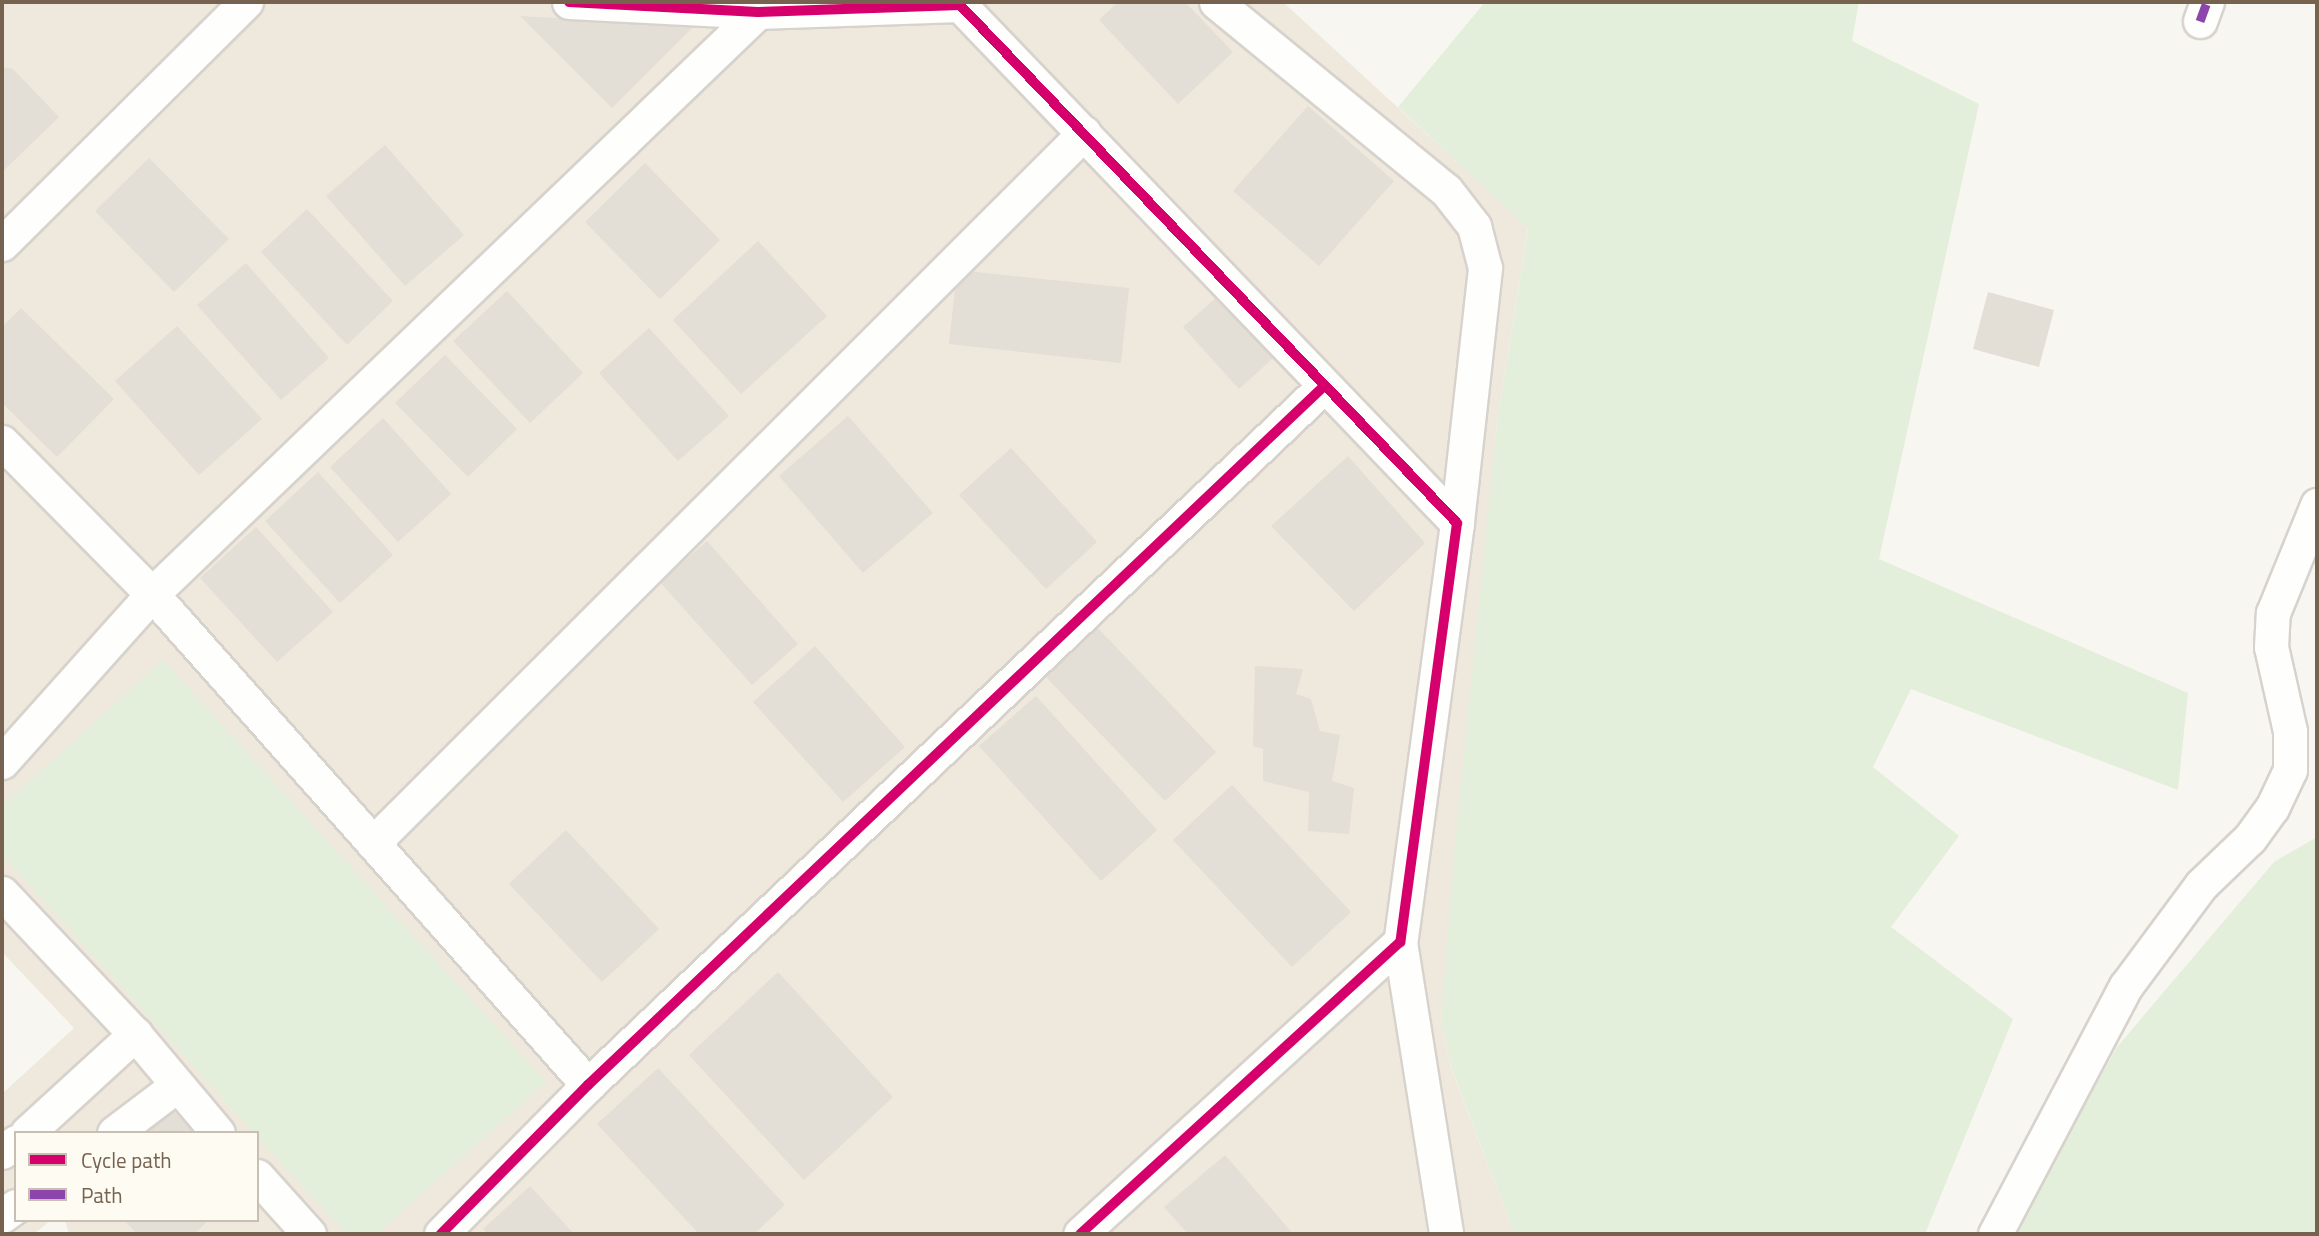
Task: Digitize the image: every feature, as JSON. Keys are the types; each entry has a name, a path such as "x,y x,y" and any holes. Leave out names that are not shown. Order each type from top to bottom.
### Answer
{"street":[{"path":"2,244 246,2"},
{"path":"569,2 758,12 960,5 1457,523"},
{"path":"1216,2 1446,190 1474,226 1485,268 1457,523 1400,942 1446,1234"},
{"path":"2,761 152,594 758,12"},
{"path":"373,843 1084,132"},
{"path":"441,1234 588,1086 1324,386"},
{"path":"2,442 152,594 588,1086"},
{"path":"1995,1234 2126,986 2201,885 2250,838 2272,808 2291,770 2290,731 2271,647 2273,613 2317,506"},
{"path":"2,893 135,1034 216,1131"},
{"path":"1080,1234 1400,942"},
{"path":"29,1131 135,1034"},
{"path":"117,1131 176,1086"},
{"path":"259,1178 309,1234"}],"shaded area":[{"path":"2,2 1283,2 1528,227 1497,423 1441,1020 1451,1068 1514,1234 69,1234 66,1222 259,1222 259,1131 14,1131 14,1222 49,1222 34,1234 2,1234 2,1094 74,1028 2,952"}],"green space":[{"path":"1485,2 1859,2 1852,41 1979,104 1879,559 2188,693 2178,790 1911,689 1873,767 1959,836 1891,927 2013,1019 1925,1234 1514,1234 1451,1067 1441,1020 1455,842 1497,423 1528,228 1398,107"},
{"path":"163,660 546,1082 377,1234 346,1234 259,1139 259,1131 252,1131 2,855 2,806"},
{"path":"2317,837 2317,1234 2013,1234 2117,1047 2274,862"}],"building":[{"path":"1118,2 1185,2 1233,52 1178,104 1099,20"},
{"path":"520,16 694,26 612,108"},
{"path":"2,67 13,69 59,117 2,172"},
{"path":"1308,106 1394,181 1319,266 1233,191"},
{"path":"385,145 464,235 405,286 326,196"},
{"path":"149,158 229,239 174,292 95,211"},
{"path":"645,163 720,240 660,299 585,222"},
{"path":"307,209 393,301 347,345 261,252"},
{"path":"758,241 827,316 741,394 673,320"},
{"path":"246,263 329,358 281,400 197,305"},
{"path":"957,270 1129,288 1121,363 949,344"},
{"path":"1226,289 1282,350 1239,389 1183,327"},
{"path":"507,291 583,373 530,423 453,341"},
{"path":"1988,292 2054,310 2039,367 1973,349"},
{"path":"21,308 114,399 57,457 2,403 2,327"},
{"path":"177,326 262,419 199,475 115,381"},
{"path":"649,328 729,416 678,461 599,373"},
{"path":"445,355 517,429 468,477 395,403"},
{"path":"848,416 933,513 863,573 779,476"},
{"path":"383,418 451,494 398,542 330,467"},
{"path":"1011,448 1097,542 1046,589 959,495"},
{"path":"1348,456 1425,543 1354,611 1271,526"},
{"path":"318,472 393,555 340,603 265,521"},
{"path":"256,527 333,612 277,662 200,578"},
{"path":"707,541 798,644 752,685 660,582"},
{"path":"1096,626 1216,752 1165,801 1045,676"},
{"path":"815,646 905,747 843,802 753,702"},
{"path":"1255,666 1303,669 1296,694 1311,699 1320,731 1340,735 1332,781 1354,788 1349,834 1308,831 1309,792 1263,781 1263,749 1253,746"},
{"path":"1036,696 1157,830 1101,881 979,746"},
{"path":"1232,785 1351,912 1292,967 1173,840"},
{"path":"566,830 659,929 602,982 509,884"},
{"path":"778,972 893,1097 804,1180 689,1055"},
{"path":"658,1068 785,1205 754,1234 699,1234 597,1124"},
{"path":"168,1104 192,1131 138,1131"},
{"path":"1225,1155 1293,1234 1188,1234 1164,1207"},
{"path":"530,1186 574,1234 488,1234 483,1229"},
{"path":"126,1222 207,1222 194,1234 137,1234"}],"marked path":[{"path":"2200,21 2207,2"}],"cycle path":[{"path":"569,2 758,12 960,5 1457,523 1400,942 1080,1234"},
{"path":"441,1234 588,1085 1324,386"}]}
